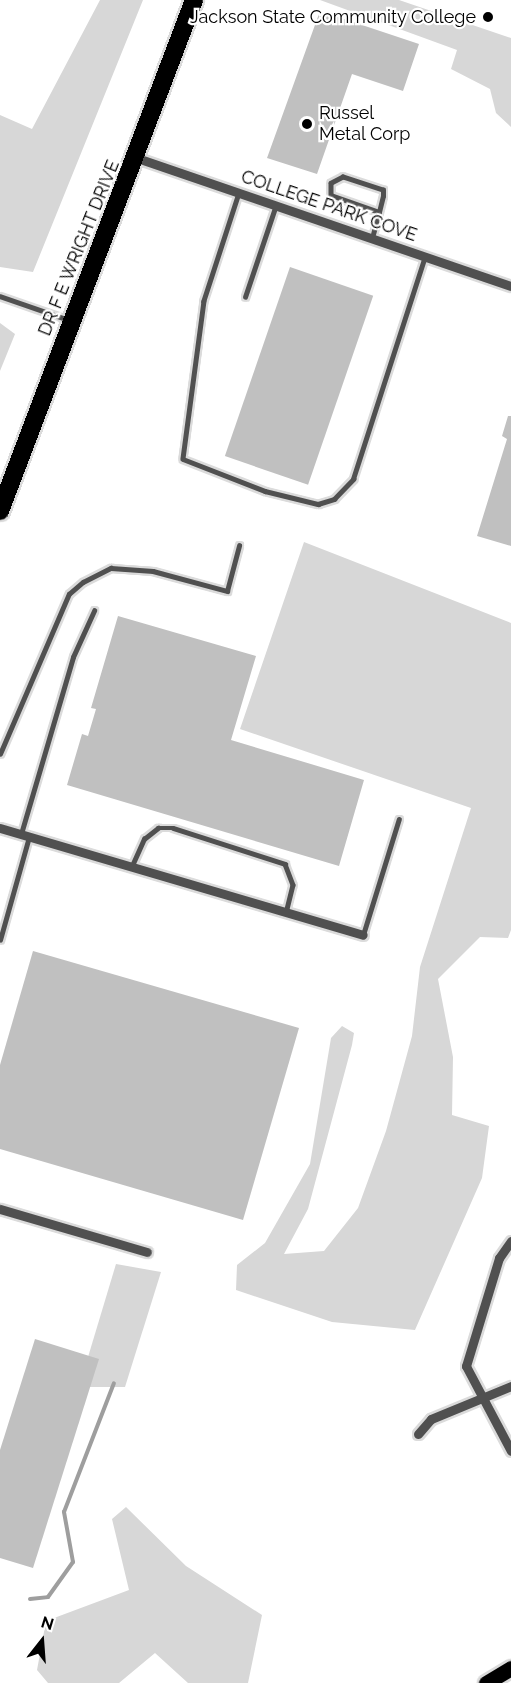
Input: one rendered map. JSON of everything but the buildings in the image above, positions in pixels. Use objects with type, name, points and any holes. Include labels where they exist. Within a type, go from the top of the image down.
[{"type":"highway","name":"DR F E WRIGHT DRIVE","points":[[0,512],[137,158],[195,0]]},
{"type":"main road","points":[[486,1683],[511,1668]]},
{"type":"street","name":"COLLEGE PARK COVE","points":[[137,158],[511,286]]},
{"type":"street","points":[[0,828],[285,914],[363,935]]},
{"type":"street","points":[[0,1209],[147,1252]]},
{"type":"street","points":[[511,1241],[499,1258],[467,1355],[468,1376],[511,1451]]},
{"type":"street","points":[[418,1434],[431,1419],[511,1386]]},
{"type":"lane","points":[[372,238],[379,212],[383,190],[343,177],[331,183],[331,195],[379,212]]},
{"type":"lane","points":[[240,193],[204,301],[183,459],[266,490],[318,504],[334,499],[353,479],[425,256]]},
{"type":"lane","points":[[245,297],[276,205]]},
{"type":"lane","points":[[0,296],[72,321]]},
{"type":"lane","points":[[0,754],[69,594],[83,582],[111,568],[153,571],[227,591],[239,546]]},
{"type":"lane","points":[[0,940],[73,657],[93,611]]},
{"type":"lane","points":[[363,935],[399,819]]},
{"type":"lane","points":[[131,868],[144,839],[158,828],[240,848],[285,864],[293,885],[285,914]]},
{"type":"shaded area","points":[[100,0],[143,0],[33,272],[0,267],[0,115],[32,129]]},
{"type":"shaded area","points":[[320,0],[399,0],[511,38],[511,127],[496,113],[490,89],[451,69],[457,50]]},
{"type":"shaded area","points":[[0,323],[15,334],[0,371]]},
{"type":"shaded area","points":[[304,542],[511,623],[511,930],[508,938],[480,937],[438,979],[453,1057],[452,1115],[489,1126],[482,1178],[415,1330],[332,1322],[236,1290],[237,1265],[265,1243],[310,1164],[331,1038],[342,1026],[354,1033],[352,1045],[308,1209],[284,1254],[324,1251],[358,1208],[386,1131],[412,1036],[420,967],[471,808],[240,729]]},
{"type":"shaded area","points":[[116,1264],[161,1272],[125,1387],[79,1387]]},
{"type":"shaded area","points":[[126,1507],[186,1566],[262,1615],[248,1683],[188,1683],[155,1653],[119,1683],[48,1683],[37,1670],[46,1621],[129,1590],[112,1519]]},
{"type":"waterway","points":[[30,1599],[48,1597],[73,1562],[64,1512],[114,1383]]},
{"type":"place","name":"Jackson State Community College","points":[[488,17]]},
{"type":"place","name":"Russel Metal Corp","points":[[307,124]]}]
